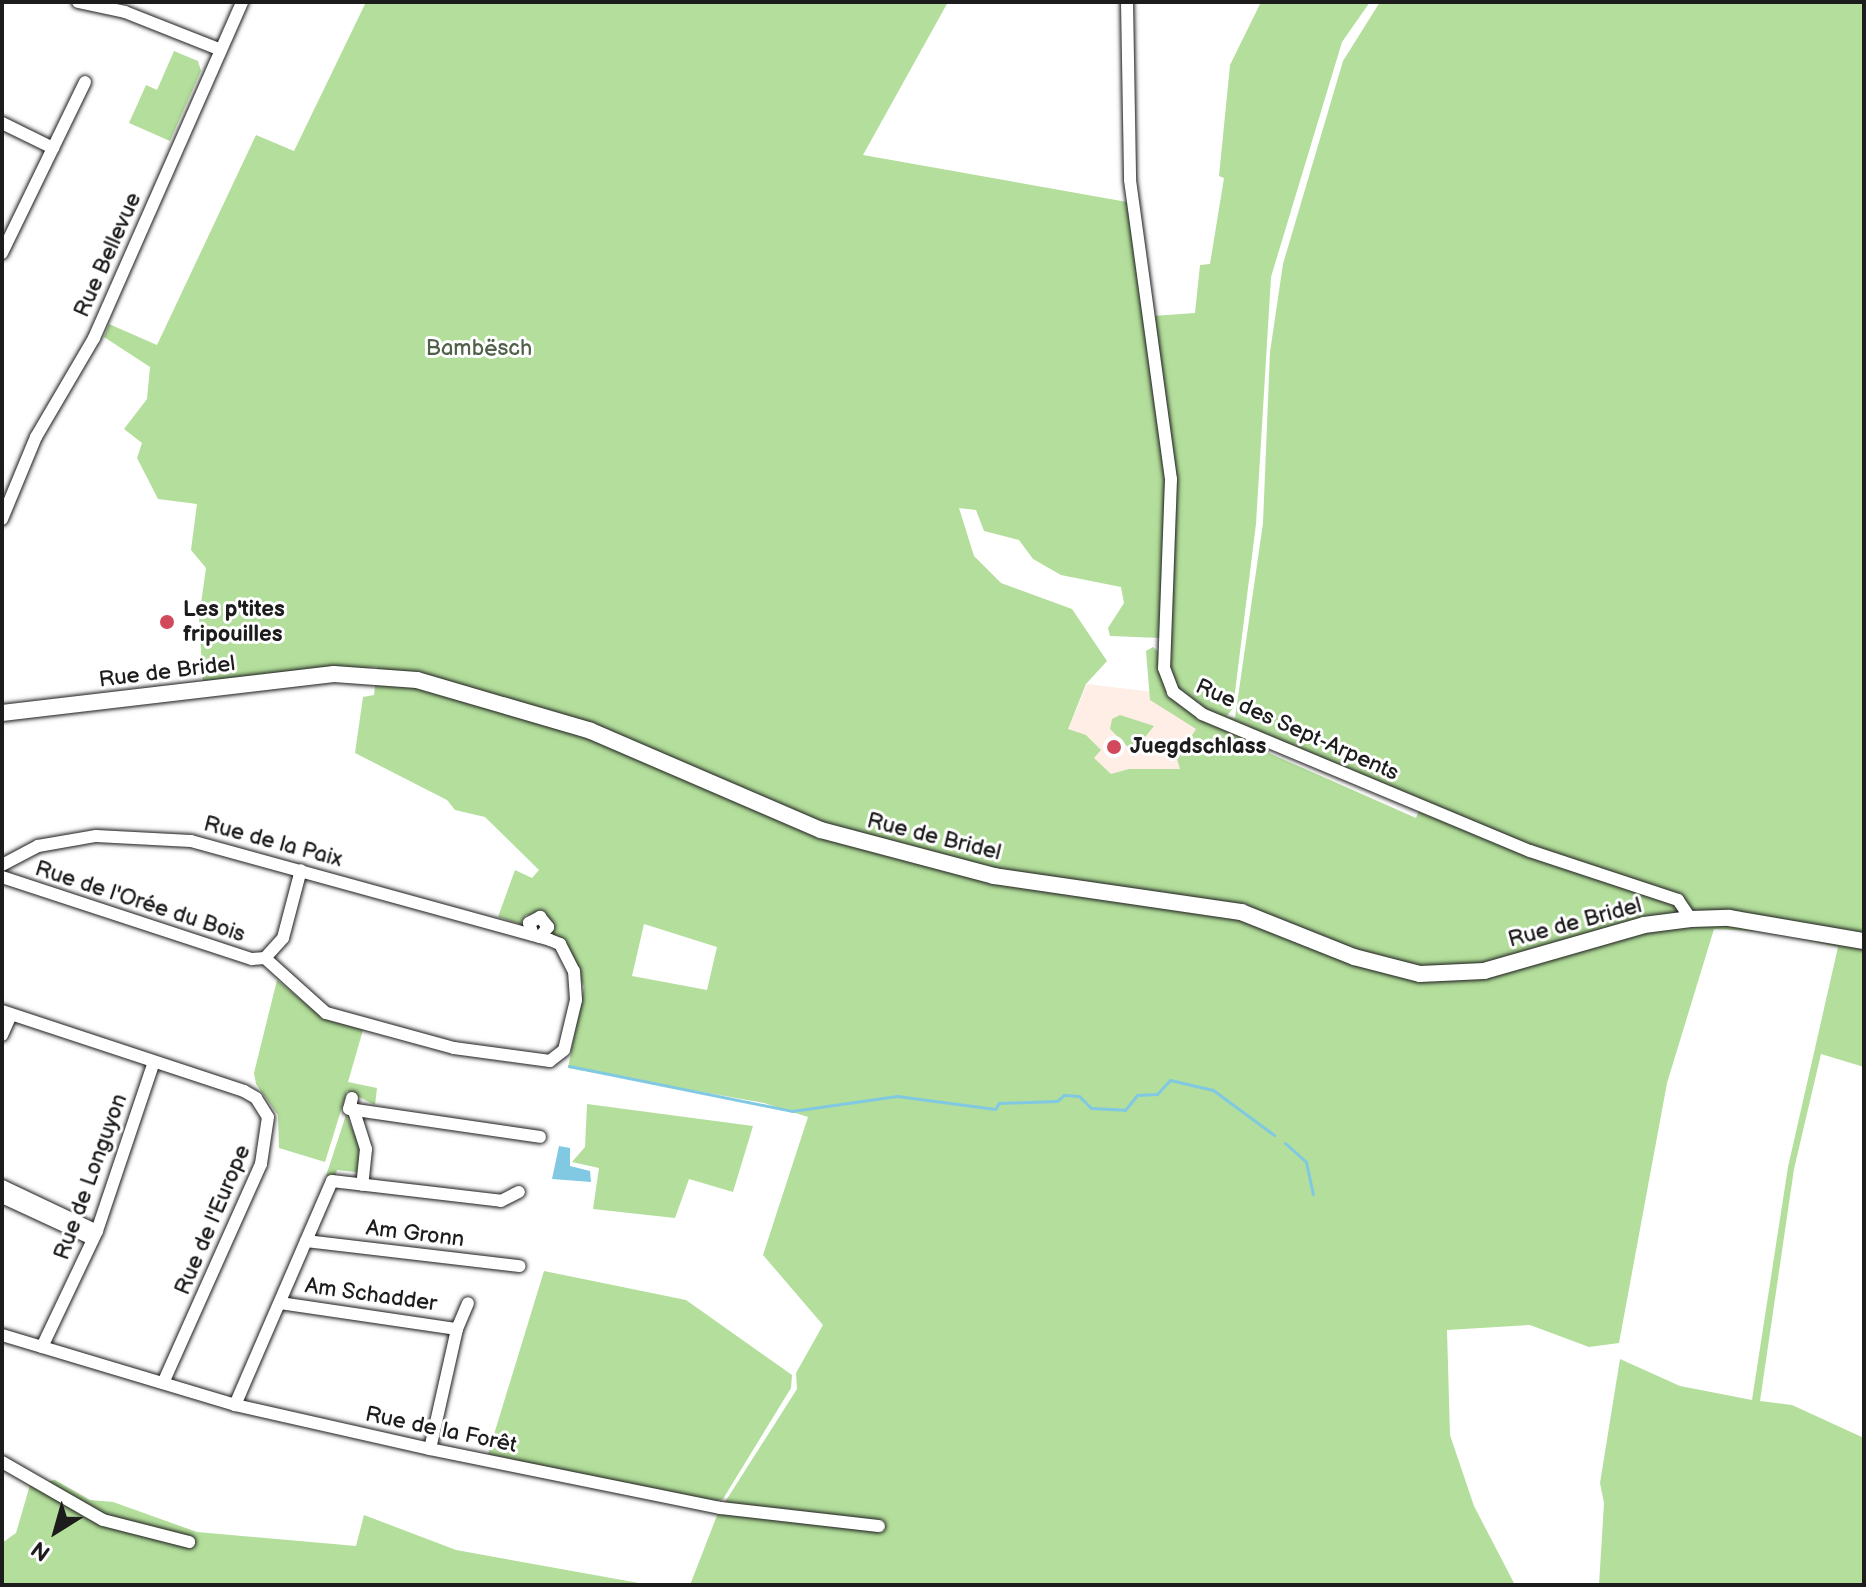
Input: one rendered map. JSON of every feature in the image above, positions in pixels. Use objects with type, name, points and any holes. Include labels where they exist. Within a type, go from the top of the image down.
[{"type":"main road","name":"Rue de Bridel","points":[[2,713],[334,674],[417,680],[591,731],[821,830],[994,876],[1241,912],[1354,957],[1420,974],[1484,971],[1644,925],[1691,919],[1772,924],[1864,941]]},
{"type":"street","points":[[78,2],[125,12],[221,50]]},
{"type":"street","name":"Rue Bellevue","points":[[2,519],[36,437],[94,338],[242,2]]},
{"type":"street","name":"Rue des Sept-Arpents","points":[[1127,2],[1130,180],[1171,479],[1164,668],[1173,692],[1202,714],[1530,851],[1678,900],[1691,919]]},
{"type":"street","points":[[2,253],[85,82]]},
{"type":"street","points":[[2,123],[53,148]]},
{"type":"street","name":"Rue de la Paix","points":[[2,865],[38,846],[120,834],[191,841],[560,944],[577,987],[564,1050],[550,1061],[416,1040],[326,1013],[265,958]]},
{"type":"street","name":"Rue de l'Orée du Bois","points":[[2,877],[241,957],[265,958],[283,938],[301,870]]},
{"type":"street","points":[[2,1035],[7,1013]]},
{"type":"street","name":"Rue de l'Europe","points":[[7,1013],[256,1098],[270,1127],[242,1211],[163,1383]]},
{"type":"street","name":"Rue de Longuyon","points":[[42,1347],[95,1235],[154,1062]]},
{"type":"street","name":"Am Gronn","points":[[362,1185],[366,1149],[352,1103],[540,1137]]},
{"type":"street","name":"Am Gronn","points":[[235,1405],[332,1181],[501,1201],[519,1192]]},
{"type":"street","points":[[2,1186],[95,1235]]},
{"type":"street","points":[[2,1197],[95,1235]]},
{"type":"street","name":"Am Gronn","points":[[306,1241],[520,1266]]},
{"type":"street","name":"Am Schadder","points":[[280,1303],[457,1329]]},
{"type":"street","name":"Am Schadder","points":[[430,1449],[457,1329],[468,1303]]},
{"type":"street","name":"Rue de la Forêt","points":[[2,1335],[235,1405],[430,1449],[720,1508],[879,1526]]},
{"type":"street","points":[[2,1462],[103,1520],[189,1542]]},
{"type":"shaded area","name":"Juegdschlass","points":[[1087,684],[1161,693],[1161,704],[1169,712],[1211,736],[1188,794],[1121,807],[1068,729]]},
{"type":"green space","name":"Bambësch","points":[[366,2],[948,2],[863,155],[1127,202],[1121,2],[1132,2],[1136,183],[1153,316],[1195,313],[1200,265],[1210,264],[1224,178],[1219,176],[1230,65],[1261,2],[1370,2],[1342,42],[1271,277],[1256,524],[1233,708],[1227,716],[1235,718],[1263,523],[1270,352],[1283,264],[1343,61],[1380,2],[1864,2],[1864,1067],[1821,1054],[1794,1169],[1760,1401],[1792,1405],[1864,1438],[1864,1585],[1599,1585],[1604,1503],[1600,1483],[1620,1359],[1680,1386],[1752,1400],[1788,1167],[1838,947],[1771,932],[1714,929],[1667,1083],[1619,1343],[1589,1347],[1530,1325],[1447,1330],[1450,1435],[1474,1506],[1515,1585],[690,1585],[718,1513],[797,1389],[796,1373],[823,1325],[763,1255],[808,1117],[764,1103],[568,1068],[584,987],[565,939],[553,935],[552,921],[542,912],[526,915],[520,924],[498,917],[515,870],[532,878],[539,870],[485,817],[455,810],[447,800],[355,753],[363,697],[374,695],[377,667],[203,684],[199,618],[206,568],[191,550],[197,504],[158,499],[137,458],[142,443],[124,429],[147,399],[150,367],[104,337],[109,324],[157,345],[256,135],[294,151]],"holes":[[[959,508],[976,510],[984,531],[1019,540],[1033,559],[1061,575],[1121,587],[1124,603],[1108,628],[1110,636],[1162,638],[1160,653],[1153,647],[1146,651],[1150,700],[1196,729],[1177,759],[1180,769],[1129,769],[1111,774],[1094,758],[1101,750],[1086,735],[1068,729],[1086,684],[1107,661],[1072,609],[1001,583],[974,556]],[[1271,741],[1421,806],[1416,818],[1269,753]],[[644,924],[717,947],[707,990],[632,976]]]},
{"type":"green space","points":[[174,51],[198,61],[201,71],[170,141],[129,123],[146,85],[157,90]]},
{"type":"green space","points":[[1120,715],[1154,726],[1133,752],[1110,729],[1112,719]]},
{"type":"green space","points":[[277,980],[323,1018],[363,1030],[348,1082],[377,1088],[375,1105],[347,1091],[325,1162],[279,1148],[278,1115],[256,1084],[254,1073]]},
{"type":"green space","points":[[587,1104],[753,1126],[733,1192],[689,1179],[675,1218],[593,1209],[599,1168],[572,1162],[585,1147]]},
{"type":"green space","points":[[346,1115],[362,1150],[359,1179],[356,1172],[337,1170],[335,1178],[326,1176]]},
{"type":"green space","points":[[544,1271],[686,1300],[792,1375],[791,1388],[723,1499],[711,1503],[488,1454]]},
{"type":"green space","points":[[55,1480],[90,1500],[113,1502],[197,1532],[356,1546],[364,1515],[456,1550],[650,1585],[2,1585],[2,1543],[16,1533],[30,1485]]},
{"type":"water","points":[[559,1146],[570,1148],[570,1166],[590,1171],[591,1182],[552,1179]]},
{"type":"waterway","points":[[569,1066],[792,1111],[897,1096],[995,1109],[999,1103],[1057,1101],[1064,1095],[1079,1096],[1091,1108],[1125,1110],[1137,1095],[1157,1094],[1170,1080],[1213,1090],[1274,1135]]},
{"type":"waterway","points":[[1285,1143],[1306,1162],[1313,1194]]},
{"type":"place","name":"Les p'tites fripouilles","points":[[167,622]]},
{"type":"place","name":"Juegdschlass","points":[[1114,747]]}]
